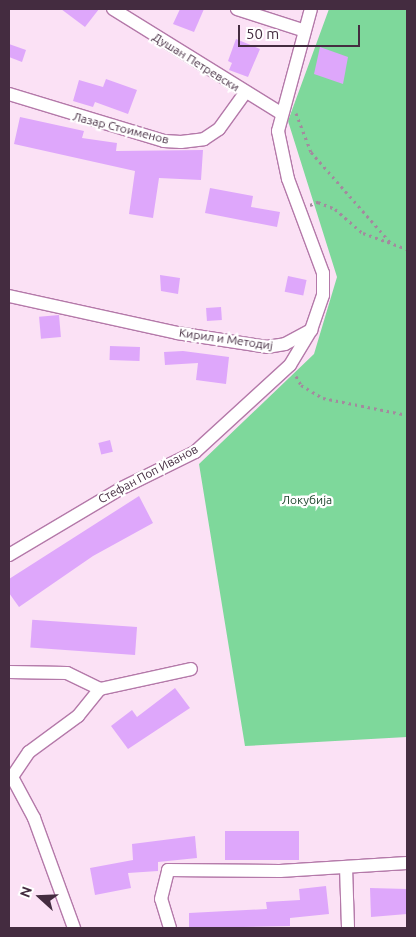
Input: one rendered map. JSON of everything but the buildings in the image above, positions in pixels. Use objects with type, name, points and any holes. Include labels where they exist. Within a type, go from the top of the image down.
[{"type":"street","name":"Душан Петревски","points":[[113,9],[245,93],[282,110]]},
{"type":"street","points":[[237,9],[305,31]]},
{"type":"street","points":[[311,330],[323,295],[323,273],[279,144],[282,110],[312,9]]},
{"type":"street","name":"Лазар Стоименов","points":[[9,94],[164,141],[182,142],[204,139],[219,129],[245,93]]},
{"type":"street","name":"Кирил и Методиј","points":[[9,296],[177,333],[267,347],[285,344],[311,330]]},
{"type":"street","name":"Стефан Поп Иванов","points":[[9,555],[104,498],[195,452],[290,365],[311,330]]},
{"type":"street","points":[[9,672],[67,673],[100,689],[191,669]]},
{"type":"street","points":[[74,928],[34,818],[11,777],[29,752],[78,716],[100,689]]},
{"type":"street","points":[[170,928],[161,899],[168,870],[346,867],[407,863]]},
{"type":"street","points":[[346,867],[348,928]]},
{"type":"path","points":[[282,110],[296,112],[311,152],[390,242]]},
{"type":"path","points":[[300,208],[318,202],[335,209],[363,233],[407,249]]},
{"type":"path","points":[[290,365],[301,385],[323,398],[407,415]]},
{"type":"green space","name":"Локубија","points":[[329,9],[407,9],[407,737],[245,746],[199,464],[314,354],[337,277],[288,121]]}]
